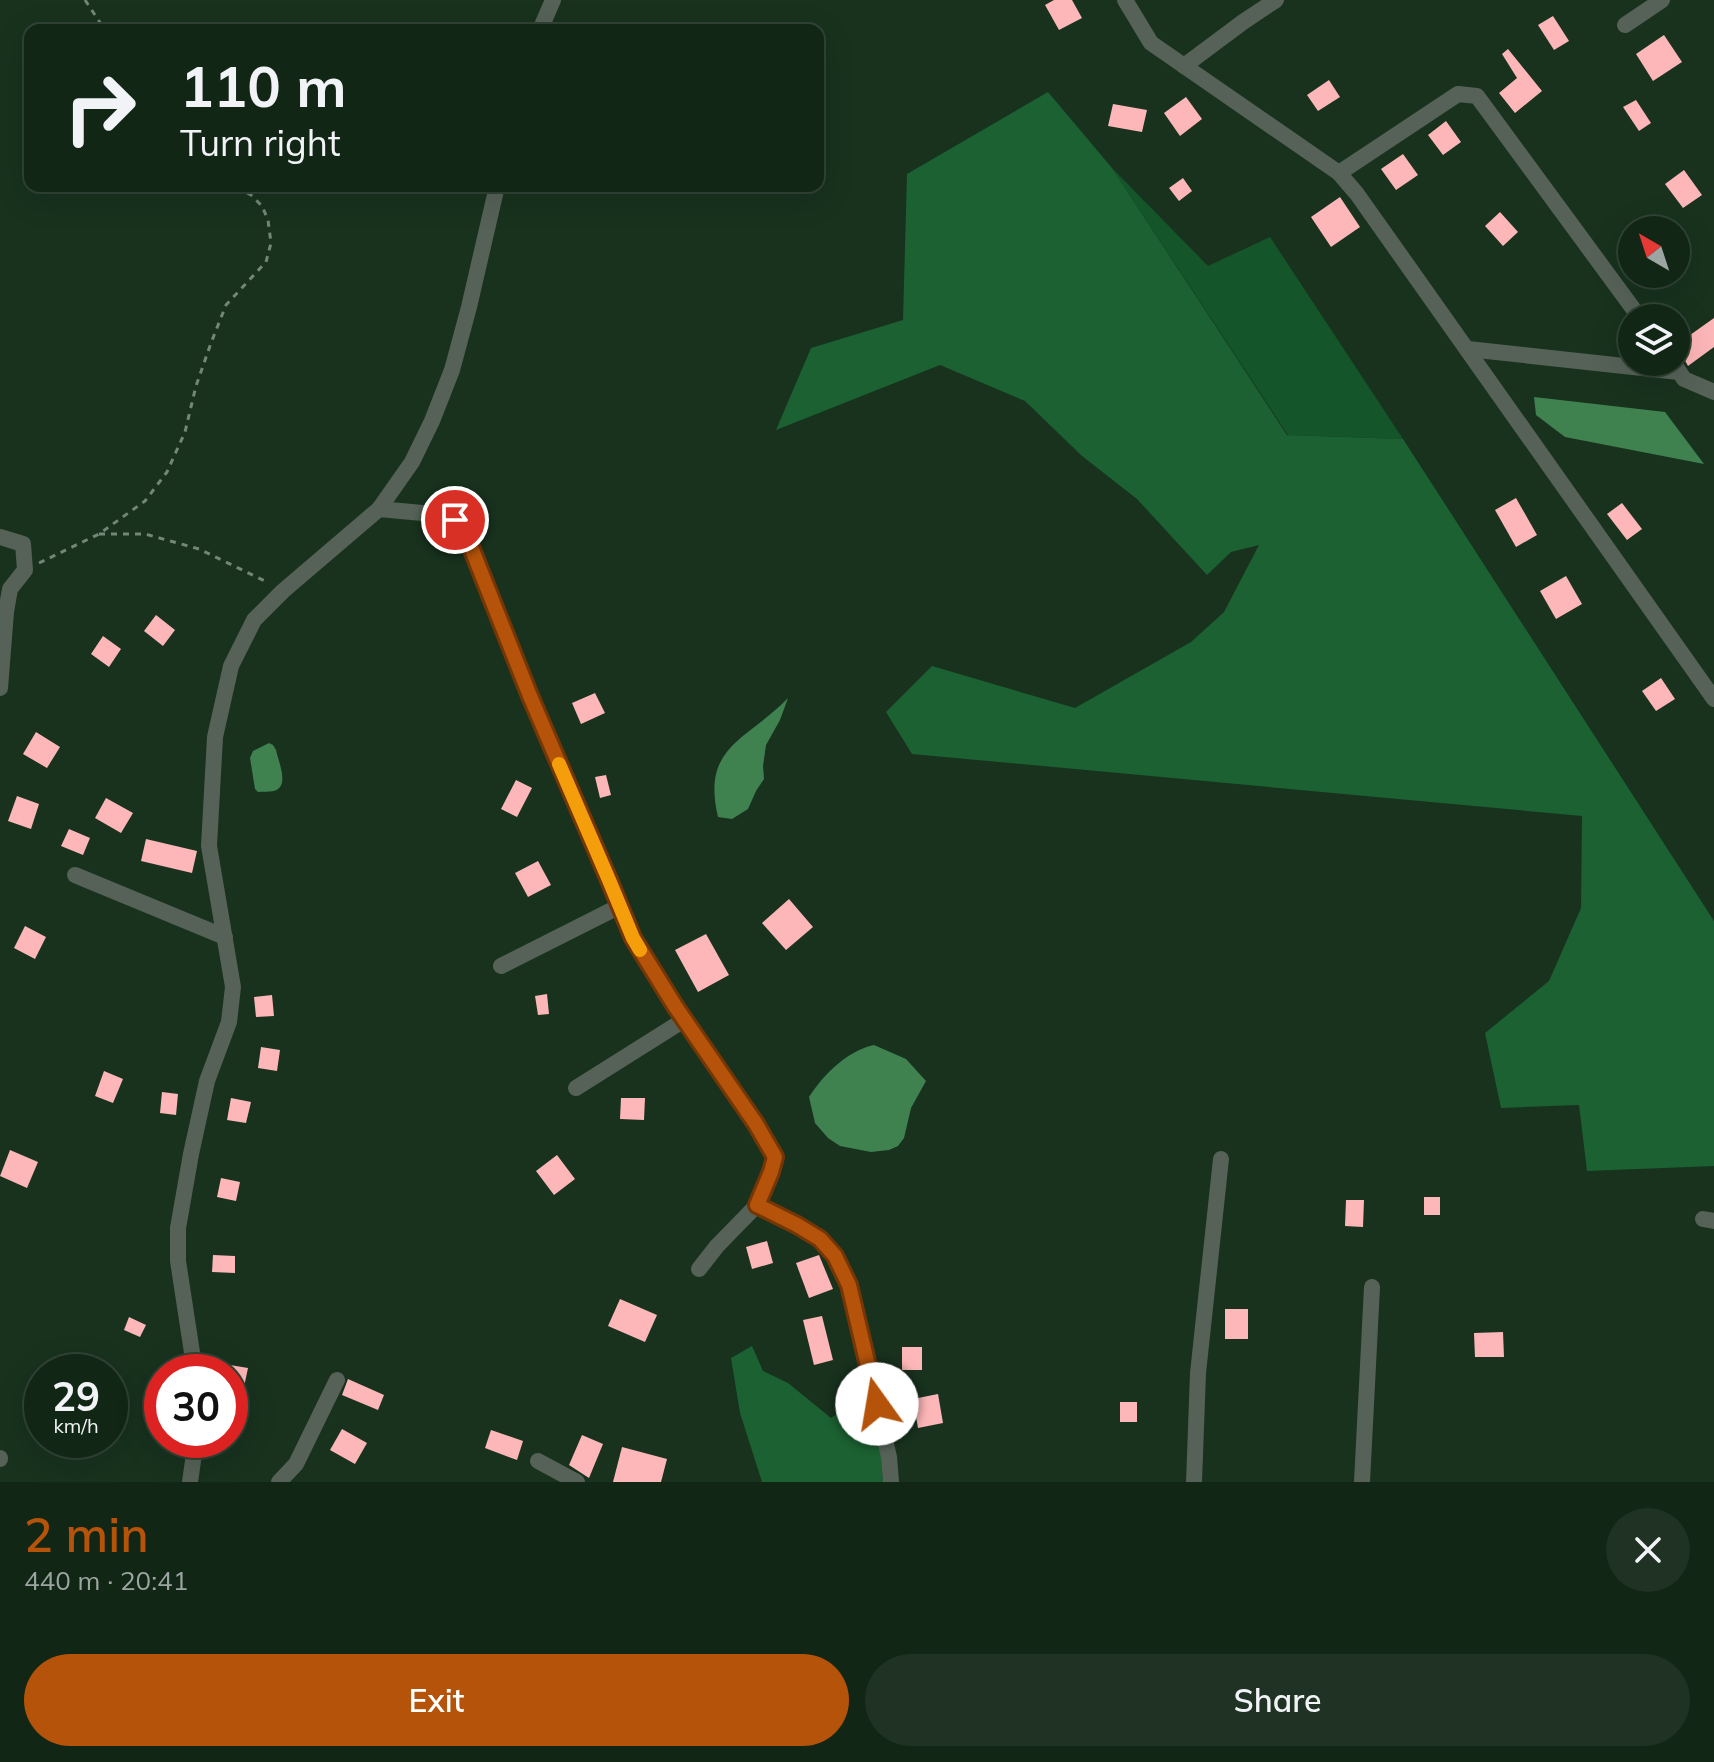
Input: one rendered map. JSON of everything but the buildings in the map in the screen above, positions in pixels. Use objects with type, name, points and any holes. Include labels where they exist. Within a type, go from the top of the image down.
[{"type":"street","points":[[543,24],[553,0]]},
{"type":"street","points":[[1125,0],[1151,43],[1339,173],[1357,194],[1714,699]]},
{"type":"street","points":[[1184,66],[1276,0]]},
{"type":"street","points":[[1625,25],[1662,0]]},
{"type":"street","points":[[1339,173],[1458,94],[1477,96],[1630,304]]},
{"type":"street","points":[[192,1354],[178,1261],[178,1228],[207,1081],[229,1022],[233,987],[209,846],[215,737],[231,666],[254,620],[283,591],[379,509],[412,462],[452,370],[496,192]]},
{"type":"street","points":[[1468,349],[1618,362]]},
{"type":"street","points":[[1682,376],[1714,392]]},
{"type":"street","points":[[379,509],[444,515],[455,520],[465,532],[530,696],[633,938],[775,1157],[757,1205],[699,1269]]},
{"type":"street","points":[[0,537],[23,544],[25,570],[10,589],[0,688]]},
{"type":"street","points":[[75,875],[225,937]]},
{"type":"street","points":[[501,966],[620,906]]},
{"type":"street","points":[[576,1088],[684,1020]]},
{"type":"street","points":[[1194,1482],[1198,1373],[1221,1159]]},
{"type":"street","points":[[757,1205],[820,1239],[835,1256],[849,1285],[889,1457],[891,1482]]},
{"type":"street","points":[[1362,1482],[1372,1287]]},
{"type":"street","points":[[279,1482],[296,1464],[337,1380]]},
{"type":"street","points":[[190,1482],[193,1458]]},
{"type":"street","points":[[538,1461],[577,1482]]},
{"type":"path","points":[[85,0],[101,24]]},
{"type":"path","points":[[25,570],[99,534],[145,501],[167,472],[185,432],[196,386],[226,305],[266,262],[271,243],[268,220],[262,206],[246,192]]},
{"type":"path","points":[[99,534],[145,534],[199,549],[283,591]]},
{"type":"shaded area","points":[[1048,92],[1112,168],[1287,435],[1403,439],[1714,921],[1714,1166],[1587,1171],[1579,1105],[1501,1108],[1485,1033],[1549,981],[1581,908],[1582,816],[912,754],[886,712],[932,666],[1075,708],[1191,642],[1224,612],[1259,545],[1231,552],[1207,575],[1137,499],[1082,456],[1025,401],[940,365],[776,430],[811,348],[903,320],[907,174]]},
{"type":"shaded area","points":[[1112,168],[1208,266],[1270,237],[1403,439],[1288,435]]},
{"type":"shaded area","points":[[1534,397],[1665,412],[1704,464],[1565,437],[1536,415]]},
{"type":"shaded area","points":[[788,698],[766,745],[764,779],[748,809],[732,819],[718,817],[714,793],[716,774],[722,759],[732,746]]},
{"type":"shaded area","points":[[269,743],[276,750],[282,771],[281,786],[276,790],[258,792],[250,758],[253,751]]},
{"type":"shaded area","points":[[874,1045],[906,1059],[926,1081],[911,1108],[904,1138],[898,1146],[871,1152],[840,1146],[828,1138],[815,1123],[809,1097],[837,1065],[855,1052]]},
{"type":"shaded area","points":[[752,1346],[763,1371],[788,1383],[831,1418],[851,1404],[880,1440],[883,1482],[762,1482],[740,1413],[731,1358]]},
{"type":"slow traffic","points":[[559,764],[640,950]]},
{"type":"route","points":[[455,520],[465,532],[530,696],[633,938],[775,1157],[757,1205],[820,1239],[835,1256],[849,1285],[877,1404]]}]
